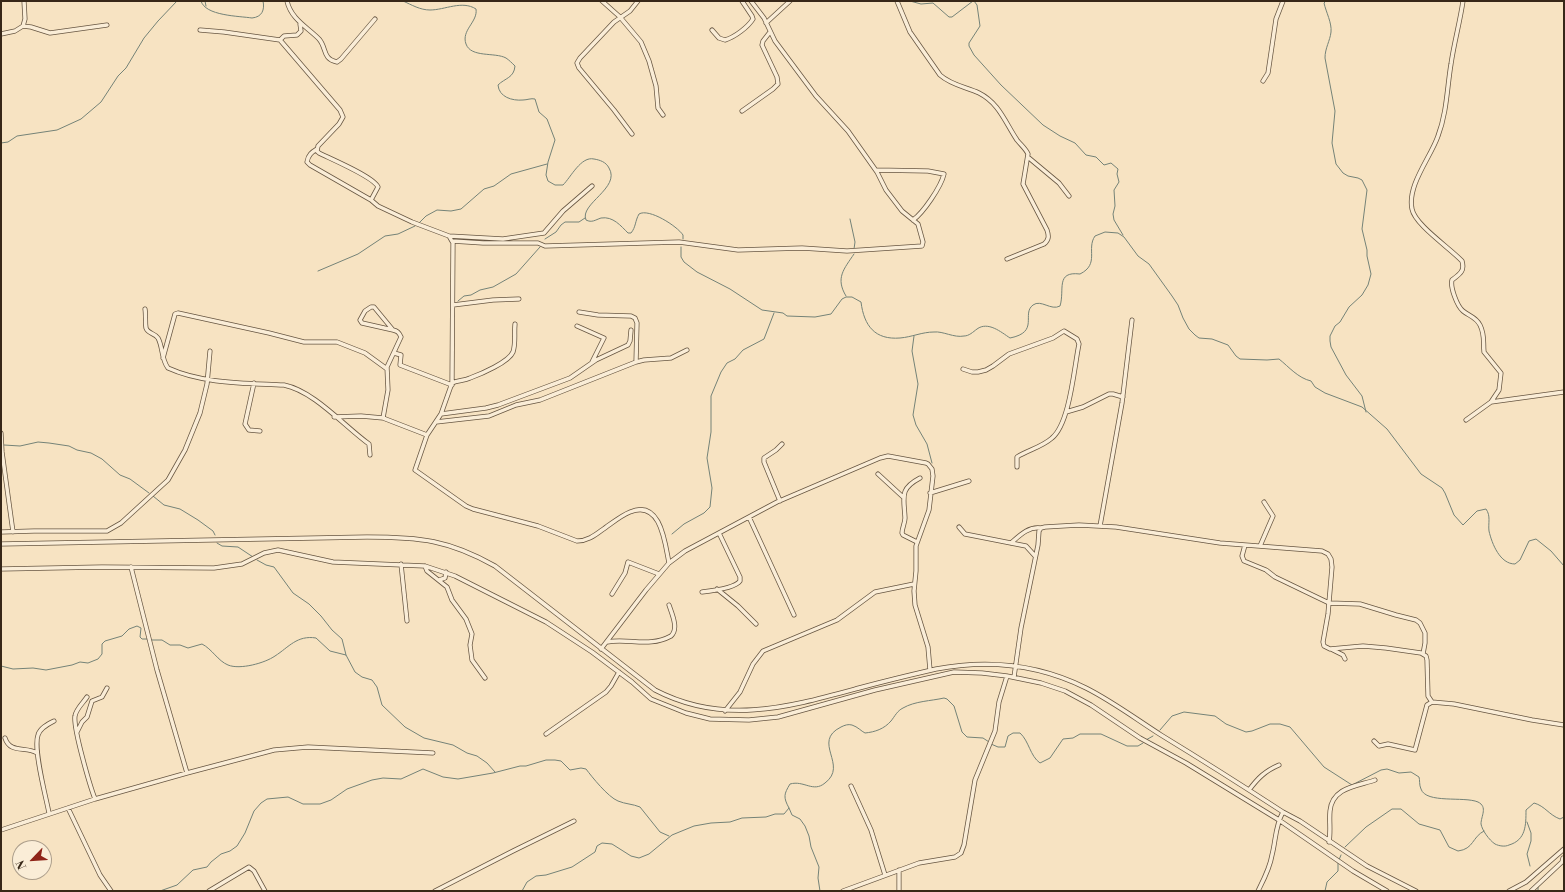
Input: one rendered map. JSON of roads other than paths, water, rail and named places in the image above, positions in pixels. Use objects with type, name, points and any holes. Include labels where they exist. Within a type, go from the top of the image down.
[{"type":"street","points":[[23,26],[25,19],[24,1]]},
{"type":"street","points":[[287,1],[289,8],[300,24],[320,40],[325,54],[332,61],[337,62],[342,59],[375,19]]},
{"type":"street","points":[[602,1],[620,17],[643,46],[656,86],[658,108],[663,115]]},
{"type":"street","points":[[632,134],[579,68],[577,63],[583,54],[620,17],[630,11],[638,1]]},
{"type":"street","points":[[712,30],[718,38],[725,40],[748,25],[753,19],[742,1]]},
{"type":"street","points":[[452,241],[538,244],[545,246],[679,242],[738,250],[802,248],[859,251],[922,246],[923,242],[919,227],[902,211],[886,190],[876,170],[846,128],[816,96],[770,32],[766,23],[751,1]]},
{"type":"street","points":[[766,23],[790,1]]},
{"type":"street","points":[[897,1],[910,32],[940,75],[946,81],[966,87],[988,98],[1005,118],[1018,141],[1027,151],[1029,158],[1023,184],[1049,235],[1048,240],[1044,244],[1007,259]]},
{"type":"street","points":[[1263,81],[1268,73],[1276,18],[1284,1]]},
{"type":"street","points":[[1463,1],[1452,59],[1444,117],[1438,137],[1425,161],[1414,188],[1411,203],[1412,210],[1420,223],[1462,261],[1464,267],[1462,272],[1452,280],[1452,288],[1462,309],[1474,316],[1480,325],[1485,341],[1484,352],[1501,373],[1499,390],[1491,402],[1466,420]]},
{"type":"street","points":[[1,34],[15,31],[23,26],[50,33],[107,24]]},
{"type":"street","points":[[280,40],[284,36],[297,35],[301,31],[300,24]]},
{"type":"street","points":[[200,30],[280,40],[342,113],[339,124],[322,140],[317,149],[310,154],[308,158],[310,165],[371,200],[378,206],[416,224],[449,236],[503,239],[544,233],[563,211],[592,186]]},
{"type":"street","points":[[742,111],[778,84],[777,77],[762,45],[763,41],[770,32]]},
{"type":"street","points":[[317,149],[319,153],[356,171],[376,183],[378,187],[371,200]]},
{"type":"street","points":[[1029,158],[1059,183],[1069,196]]},
{"type":"street","points":[[876,170],[928,171],[944,174],[941,183],[919,216],[913,220]]},
{"type":"street","points":[[449,236],[452,241],[452,384],[441,414],[427,435],[415,470],[466,506],[480,512],[538,526],[571,539],[582,541],[590,538],[629,512],[644,509],[649,511],[658,521],[669,563]]},
{"type":"street","points":[[452,305],[493,300],[519,299]]},
{"type":"street","points":[[383,418],[388,390],[387,369],[401,337],[398,332],[362,323],[360,320],[363,314],[371,307],[374,307],[393,330]]},
{"type":"street","points":[[145,309],[146,328],[150,333],[158,338],[163,359],[167,367],[207,379],[284,385],[295,388],[315,400],[369,444],[370,455]]},
{"type":"street","points":[[163,359],[175,314],[178,312],[304,342],[337,342],[365,353],[387,369]]},
{"type":"street","points":[[579,312],[598,315],[631,316],[635,318],[637,323],[636,362]]},
{"type":"street","points":[[1100,526],[1123,397],[1132,320]]},
{"type":"street","points":[[394,353],[401,355],[400,365],[452,384],[471,378],[507,360],[514,348],[515,324]]},
{"type":"street","points":[[577,326],[604,338],[592,362]]},
{"type":"street","points":[[441,414],[498,405],[570,378],[592,362],[628,345],[631,330]]},
{"type":"street","points":[[962,369],[972,372],[986,370],[997,363],[1004,356],[1053,338],[1061,332],[1067,332],[1078,339],[1079,344],[1066,412],[1058,433],[1046,443],[1017,456],[1017,467]]},
{"type":"street","points":[[436,422],[488,416],[516,405],[540,400],[636,362],[671,358],[687,350]]},
{"type":"street","points":[[1,532],[108,531],[121,523],[168,480],[185,450],[200,413],[207,379],[210,351]]},
{"type":"street","points":[[254,383],[245,424],[249,430],[260,431]]},
{"type":"street","points":[[1491,402],[1564,392]]},
{"type":"street","points":[[1066,412],[1083,407],[1109,394],[1123,397]]},
{"type":"street","points":[[334,417],[361,416],[383,418],[427,435]]},
{"type":"street","points":[[1,433],[2,452],[13,532]]},
{"type":"street","points":[[780,501],[764,462],[764,458],[782,444]]},
{"type":"street","points":[[601,649],[669,563],[685,551],[780,501],[880,458],[888,456],[928,464],[933,472],[929,510],[917,542],[914,584],[915,605],[926,641],[930,670]]},
{"type":"street","points":[[878,474],[903,498]]},
{"type":"street","points":[[917,542],[903,535],[902,533],[905,522],[903,498],[909,485],[920,478]]},
{"type":"street","points":[[930,493],[969,481]]},
{"type":"street","points":[[1260,546],[1273,516],[1264,502]]},
{"type":"street","points":[[749,517],[794,615]]},
{"type":"street","points":[[1011,543],[1023,532],[1036,527],[1041,528],[1079,525],[1140,530],[1220,543],[1314,549],[1322,551],[1328,554],[1331,559],[1332,567],[1329,603],[1323,642],[1324,646],[1343,655],[1345,659]]},
{"type":"street","points":[[959,528],[965,534],[1026,546],[1035,556]]},
{"type":"street","points":[[1014,677],[1021,628],[1039,531],[1041,528]]},
{"type":"street","points":[[702,592],[738,583],[740,579],[719,533]]},
{"type":"street","points":[[1,544],[334,537],[389,537],[426,540],[452,546],[495,566],[643,682],[662,693],[686,703],[725,711],[756,711],[796,705],[930,670],[967,664],[1016,666],[1054,674],[1086,688],[1283,812],[1300,821],[1329,842],[1367,866],[1416,891]]},
{"type":"street","points":[[1245,545],[1242,556],[1244,561],[1266,570],[1275,577],[1329,603],[1360,604],[1416,620],[1420,623],[1425,633],[1423,654],[1427,660],[1428,696],[1432,702]]},
{"type":"street","points":[[1,569],[131,567],[201,568],[242,564],[268,551],[278,550],[333,562],[425,566],[446,572],[546,622],[592,652],[620,672],[645,694],[658,702],[686,713],[710,719],[749,720],[786,716],[875,690],[954,672],[982,673],[1014,677],[1058,689],[1078,698],[1113,719],[1140,738],[1279,820],[1340,862],[1386,891]]},
{"type":"street","points":[[612,594],[625,573],[628,562],[660,574]]},
{"type":"street","points":[[402,564],[407,621]]},
{"type":"street","points":[[425,566],[427,571],[447,587],[452,600],[468,625],[472,634],[470,645],[472,660],[485,678]]},
{"type":"street","points":[[131,567],[157,670],[187,772]]},
{"type":"street","points":[[439,580],[445,578],[446,572]]},
{"type":"street","points":[[725,711],[740,692],[753,664],[763,651],[837,620],[875,592],[914,584]]},
{"type":"street","points":[[717,589],[738,606],[756,624]]},
{"type":"street","points":[[607,642],[645,643],[671,636],[675,631],[675,628],[669,605]]},
{"type":"street","points":[[1330,648],[1371,647],[1423,654]]},
{"type":"street","points":[[546,734],[606,692],[620,672]]},
{"type":"street","points":[[843,891],[924,862],[952,859],[958,856],[963,850],[976,780],[995,731],[999,702],[1008,676]]},
{"type":"street","points":[[77,732],[82,722],[87,717],[92,701],[102,697],[107,688]]},
{"type":"street","points":[[87,697],[76,714],[75,720],[91,789],[95,799]]},
{"type":"street","points":[[1374,741],[1379,746],[1388,744],[1415,750],[1427,705],[1432,702],[1473,707],[1532,720],[1564,725]]},
{"type":"street","points":[[49,813],[37,753],[37,738],[40,730],[54,721]]},
{"type":"street","points":[[5,738],[11,747],[32,750],[37,753]]},
{"type":"street","points":[[1,830],[49,813],[187,772],[287,748],[308,747],[433,753]]},
{"type":"street","points":[[1249,790],[1265,771],[1279,765]]},
{"type":"street","points":[[1329,842],[1331,830],[1330,809],[1336,795],[1344,790],[1375,780]]},
{"type":"street","points":[[851,786],[871,830],[885,875]]},
{"type":"street","points":[[68,808],[100,875],[111,891]]},
{"type":"street","points":[[1258,891],[1268,871],[1279,820],[1283,812]]},
{"type":"street","points":[[435,891],[519,847],[574,821]]},
{"type":"street","points":[[1509,891],[1526,882],[1564,849]]},
{"type":"street","points":[[1531,891],[1562,862],[1563,858],[1559,854]]},
{"type":"street","points":[[209,891],[249,867],[254,871],[265,891]]},
{"type":"street","points":[[899,870],[899,891]]},
{"type":"waterway","points":[[1,143],[8,142],[17,136],[57,130],[81,119],[101,102],[118,76],[126,68],[144,38],[177,1]]},
{"type":"waterway","points":[[201,1],[209,10],[231,16],[252,18],[260,15],[262,12],[264,7],[263,1]]},
{"type":"waterway","points":[[205,1],[206,6]]},
{"type":"waterway","points":[[403,1],[426,10],[436,10],[459,5],[471,6],[476,9],[475,18],[467,30],[465,39],[466,44],[469,48],[478,53],[506,58],[515,66],[513,73],[498,85],[501,93],[515,100],[535,99],[539,112],[547,119],[555,140],[548,162],[546,175],[548,181],[555,185],[563,185],[577,168],[589,159],[601,161],[608,166],[611,175],[609,182],[605,189],[588,208],[585,214],[586,220],[592,221],[601,218],[613,220],[623,227],[628,233],[631,233],[639,214],[649,213],[675,227],[683,235],[683,239]]},
{"type":"waterway","points":[[910,1],[921,4],[933,3],[949,17],[952,17],[973,1]]},
{"type":"waterway","points":[[974,1],[977,5],[980,26],[969,43],[974,55],[1001,85],[1043,125],[1060,136],[1075,143],[1086,155],[1096,157],[1104,165],[1111,163],[1118,169],[1117,174],[1119,182],[1114,190],[1115,206],[1113,214],[1114,220],[1123,235]]},
{"type":"waterway","points":[[1326,1],[1324,3],[1331,29],[1325,58],[1335,111],[1332,143],[1336,164],[1343,173],[1362,180],[1367,190],[1362,229],[1371,274],[1368,285],[1362,295],[1349,307],[1340,322],[1335,326],[1330,336],[1330,341],[1331,347],[1346,375],[1362,396],[1366,412]]},
{"type":"waterway","points":[[419,223],[426,216],[437,210],[451,211],[461,209],[484,189],[494,186],[511,174],[547,164]]},
{"type":"waterway","points":[[545,239],[556,232],[565,222],[579,222],[585,218]]},
{"type":"waterway","points":[[850,219],[855,242],[854,249]]},
{"type":"waterway","points":[[318,271],[358,254],[385,236],[398,234],[415,226]]},
{"type":"waterway","points":[[681,247],[681,257],[684,262],[697,272],[730,289],[762,310],[783,313],[787,316],[815,317],[831,314],[842,299],[852,297],[861,302],[865,318],[872,330],[884,337],[900,338],[937,332],[956,336],[966,336],[977,329],[986,326],[994,328],[1010,338],[1025,332],[1030,309],[1033,305],[1039,303],[1053,307],[1060,306],[1062,283],[1064,279],[1067,275],[1080,274],[1090,266],[1092,246],[1095,236],[1105,232],[1118,233],[1124,237],[1138,256],[1149,264],[1178,305],[1189,329],[1199,338],[1212,339],[1228,345],[1240,359],[1279,359],[1298,375],[1311,381],[1315,387],[1325,393],[1362,407],[1387,429],[1421,474],[1442,488],[1454,515],[1463,525],[1477,511],[1486,509],[1492,542],[1505,561],[1515,564],[1520,560],[1529,541],[1536,539],[1551,551],[1564,566]]},
{"type":"waterway","points":[[458,301],[464,296],[493,287],[516,274],[540,247]]},
{"type":"waterway","points":[[846,296],[841,284],[841,279],[844,269],[854,254]]},
{"type":"waterway","points":[[672,534],[684,524],[704,513],[710,507],[712,488],[707,458],[711,432],[711,396],[721,372],[727,363],[735,359],[743,350],[764,339],[774,313]]},
{"type":"waterway","points":[[914,336],[912,351],[918,384],[913,415],[916,425],[927,444],[932,463]]},
{"type":"waterway","points":[[4,445],[20,446],[38,442],[49,443],[69,446],[77,450],[91,453],[102,459],[120,475],[130,479],[149,493]]},
{"type":"waterway","points":[[153,496],[164,505],[180,509],[198,520],[213,531],[215,535]]},
{"type":"waterway","points":[[217,543],[222,546],[238,547],[253,557]]},
{"type":"waterway","points":[[257,560],[274,567],[293,593],[309,604],[321,616],[332,630],[342,639],[346,655]]},
{"type":"waterway","points":[[1,666],[13,669],[33,668],[46,670],[80,662],[88,663],[98,659],[102,654],[102,644],[105,641],[122,636],[129,629],[137,626],[141,628],[140,637],[142,639],[147,639]]},
{"type":"waterway","points":[[150,640],[162,640],[170,645],[180,645],[188,648],[202,644],[224,663],[239,667],[252,665],[271,659],[298,640],[304,638],[316,638],[330,651],[346,655],[355,672],[362,677],[372,680],[377,687],[382,705],[405,727],[424,738],[453,745],[467,753],[477,756],[487,763],[495,772]]},
{"type":"waterway","points":[[522,891],[527,882],[536,876],[546,875],[572,867],[595,852],[597,846],[602,843],[612,844],[631,856],[639,858],[649,854],[672,835],[694,826],[730,822],[742,818],[766,817],[775,814],[784,814],[789,808],[785,796],[786,790],[790,784],[795,783],[816,787],[821,786],[831,776],[833,761],[829,747],[829,740],[833,733],[845,725],[852,725],[865,733],[876,731],[891,721],[903,708],[918,703],[944,698],[954,706],[962,732],[967,737],[983,738],[989,742]]},
{"type":"waterway","points":[[1160,730],[1172,716],[1184,712],[1215,716],[1226,724],[1246,732],[1270,724],[1280,724],[1290,727],[1324,767],[1352,785],[1381,770],[1387,769],[1399,773],[1411,772],[1419,777],[1421,789],[1424,794],[1430,797],[1472,800],[1478,802],[1483,806],[1481,824],[1483,829],[1488,837],[1495,844],[1500,846],[1507,846],[1519,840],[1524,831],[1526,810],[1534,803],[1560,819],[1564,817]]},
{"type":"waterway","points":[[991,744],[998,747],[1005,747],[1008,736],[1013,733],[1020,733],[1040,763],[1050,758],[1063,739],[1073,738],[1080,734],[1101,734],[1127,746],[1138,746],[1143,743]]},
{"type":"waterway","points":[[1146,740],[1153,736]]},
{"type":"waterway","points":[[160,891],[177,885],[193,870],[207,867],[221,854],[230,851],[237,846],[245,833],[254,811],[267,799],[288,797],[303,804],[320,804],[331,800],[347,789],[372,780],[383,778],[401,779],[423,769],[443,777],[458,779],[526,766],[546,760],[561,761],[570,770],[581,768],[586,769],[600,786],[614,799],[640,807],[660,832],[669,836]]},
{"type":"waterway","points":[[789,808],[792,815],[800,819],[809,836],[811,847],[819,867],[818,878],[820,891]]},
{"type":"waterway","points":[[1345,847],[1366,827],[1392,809],[1401,809],[1419,824],[1440,830],[1449,847],[1458,851],[1467,848],[1477,836],[1484,831]]},
{"type":"waterway","points":[[1527,822],[1531,833],[1531,841],[1527,854],[1530,866]]},
{"type":"waterway","points":[[1339,860],[1341,855]]},
{"type":"waterway","points":[[1325,891],[1327,882],[1338,871],[1338,863]]},
{"type":"waterway","points":[[1538,886],[1538,891]]}]
